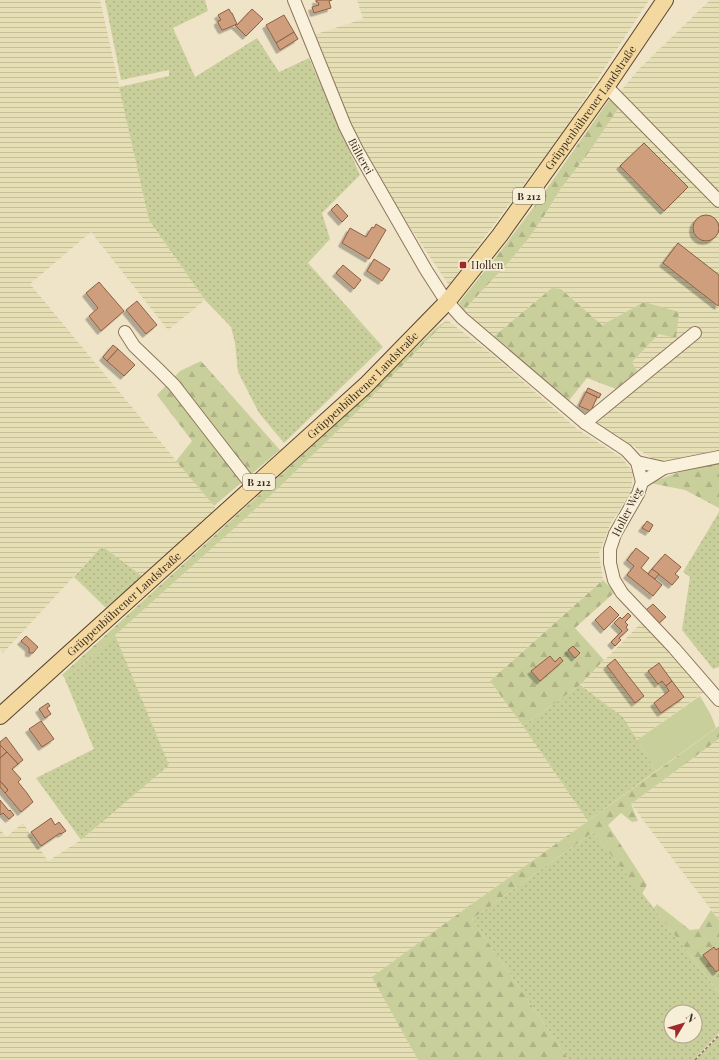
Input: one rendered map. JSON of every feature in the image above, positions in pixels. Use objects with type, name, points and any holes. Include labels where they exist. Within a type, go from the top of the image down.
[{"type":"main road","name":"Grüppenbührener Landstraße","points":[[0,716],[366,385],[447,302],[500,235],[606,87],[665,0]]},
{"type":"street","name":"Bülterei","points":[[294,0],[345,126],[357,150],[426,270],[447,302]]},
{"type":"street","points":[[606,87],[719,201]]},
{"type":"street","points":[[447,302],[462,318],[585,423],[626,450],[637,462],[664,468]]},
{"type":"street","points":[[125,332],[134,346],[174,386],[253,487]]},
{"type":"street","points":[[585,423],[695,333]]},
{"type":"street","points":[[642,482],[664,468],[719,457]]},
{"type":"street","name":"Holler Weg","points":[[637,462],[642,482],[638,494],[615,534],[610,549],[610,563],[614,580],[622,593],[674,648],[719,700]]},
{"type":"path","points":[[695,1060],[719,1035]]},
{"type":"shaded area","points":[[0,0],[100,0],[149,220],[205,300],[168,330],[91,232],[30,284],[217,510],[142,576],[102,546],[3,653],[0,650]]},
{"type":"shaded area","points":[[357,0],[649,0],[563,132],[449,285],[374,174],[310,36],[363,19]]},
{"type":"shaded area","points":[[710,0],[719,0],[719,195],[619,93],[639,69]]},
{"type":"shaded area","points":[[620,106],[719,206],[719,450],[658,462],[597,423],[664,363],[658,354],[637,371],[632,362],[659,334],[644,302],[602,325],[561,289],[552,288],[493,337],[463,311],[508,263],[528,239],[560,190],[589,152]]},
{"type":"shaded area","points":[[447,320],[494,356],[577,429],[622,458],[633,472],[631,492],[611,523],[599,553],[603,580],[490,681],[523,726],[588,821],[373,977],[418,1060],[0,1060],[0,829],[6,837],[23,823],[48,861],[81,840],[168,765],[115,635],[272,494],[348,421]]},
{"type":"shaded area","points":[[643,621],[706,691],[637,740],[623,717],[580,685]]},
{"type":"shaded area","points":[[719,739],[719,920],[631,804]]},
{"type":"green space","points":[[105,0],[205,0],[208,11],[173,28],[195,77],[257,38],[279,72],[309,58],[360,175],[322,213],[330,239],[308,263],[383,347],[284,443],[259,413],[238,372],[235,343],[231,327],[205,300],[149,220],[119,87],[169,76],[169,70],[121,80]]},
{"type":"green space","points":[[611,97],[620,106],[589,152],[560,190],[528,239],[508,263],[463,311],[459,303],[536,204]]},
{"type":"green space","points":[[552,288],[561,289],[602,325],[644,302],[679,312],[676,338],[659,334],[632,362],[637,371],[616,389],[587,378],[567,403],[493,337]]},
{"type":"green space","points":[[447,320],[348,421],[272,494],[73,673],[64,677],[62,675],[342,419],[436,328]]},
{"type":"green space","points":[[201,361],[280,450],[214,506],[176,461],[192,441],[157,395],[180,371]]},
{"type":"green space","points":[[719,462],[719,508],[685,490],[650,483],[682,471]]},
{"type":"green space","points":[[719,512],[719,667],[713,669],[682,630],[690,577],[683,572]]},
{"type":"green space","points":[[102,546],[142,576],[106,608],[74,577]]},
{"type":"green space","points":[[603,580],[615,592],[575,628],[604,660],[580,685],[523,726],[490,681]]},
{"type":"green space","points":[[115,635],[169,765],[81,840],[36,778],[94,749],[64,677],[73,673]]},
{"type":"green space","points":[[580,685],[623,717],[656,771],[588,821],[523,726]]},
{"type":"green space","points":[[700,696],[711,715],[716,728],[656,771],[637,740]]},
{"type":"green space","points":[[719,726],[719,739],[631,804],[638,821],[632,822],[621,813],[608,825],[647,885],[642,894],[593,832],[472,919],[569,1060],[418,1060],[372,977]]},
{"type":"green space","points":[[593,832],[719,993],[719,1033],[694,1060],[569,1060],[472,919]]},
{"type":"green space","points":[[657,904],[690,930],[699,929],[711,910],[719,920],[719,993],[654,908]]},
{"type":"green space","points":[[719,1036],[719,1060],[696,1060],[717,1038]]},
{"type":"building","points":[[316,0],[332,0],[329,1],[331,8],[314,13],[312,7],[319,5]]},
{"type":"building","points":[[229,9],[237,24],[222,30],[218,23],[218,21],[221,20],[218,15]]},
{"type":"building","points":[[252,9],[263,19],[246,36],[235,25],[237,25]]},
{"type":"building","points":[[284,15],[294,32],[276,43],[266,25]]},
{"type":"building","points":[[294,32],[298,39],[280,50],[276,43]]},
{"type":"building","points":[[644,143],[688,187],[664,211],[620,166]]},
{"type":"building","points":[[337,204],[348,216],[342,222],[331,210]]},
{"type":"building","points":[[706,215],[715,219],[719,228],[715,237],[706,241],[697,237],[693,228],[697,219]]},
{"type":"building","points":[[376,224],[386,230],[369,259],[342,243],[350,228],[366,237],[372,227],[374,228]]},
{"type":"building","points":[[678,243],[719,275],[718,306],[663,263]]},
{"type":"building","points":[[374,259],[390,269],[382,281],[367,271]]},
{"type":"building","points":[[343,265],[361,280],[354,289],[336,273]]},
{"type":"building","points":[[99,282],[124,311],[101,331],[89,316],[98,308],[86,293]]},
{"type":"building","points":[[137,301],[157,325],[146,334],[126,310]]},
{"type":"building","points":[[113,345],[118,349],[107,361],[103,357]]},
{"type":"building","points":[[118,349],[135,365],[124,376],[107,361]]},
{"type":"building","points":[[588,388],[601,394],[599,398],[586,392]]},
{"type":"building","points":[[586,392],[597,397],[591,411],[579,406]]},
{"type":"building","points":[[647,521],[653,525],[649,532],[642,528]]},
{"type":"building","points":[[636,548],[649,558],[641,568],[662,585],[653,596],[627,575],[634,566],[627,560]]},
{"type":"building","points":[[665,554],[681,567],[675,574],[679,577],[672,585],[652,569]]},
{"type":"building","points":[[652,569],[659,574],[655,579],[648,574]]},
{"type":"building","points":[[653,604],[666,617],[659,623],[646,610]]},
{"type":"building","points":[[610,606],[619,615],[604,630],[595,620]]},
{"type":"building","points":[[628,613],[631,616],[625,622],[628,625],[626,627],[628,630],[619,638],[621,640],[615,646],[611,642],[622,631],[614,623],[620,617],[622,619]]},
{"type":"building","points":[[26,636],[38,647],[33,653],[29,653],[29,648],[21,641]]},
{"type":"building","points":[[573,646],[580,653],[575,658],[568,650]]},
{"type":"building","points":[[550,656],[555,662],[560,657],[563,661],[540,681],[531,671]]},
{"type":"building","points":[[615,659],[644,696],[635,703],[607,666]]},
{"type":"building","points":[[659,663],[672,681],[666,686],[662,681],[658,684],[648,671]]},
{"type":"building","points":[[672,681],[684,697],[661,713],[654,703],[669,691],[666,686]]},
{"type":"building","points":[[48,703],[50,706],[47,708],[51,714],[45,718],[39,709]]},
{"type":"building","points":[[41,721],[54,739],[42,747],[29,729]]},
{"type":"building","points":[[6,737],[23,760],[18,764],[0,745],[0,742]]},
{"type":"building","points":[[0,745],[7,752],[0,758]]},
{"type":"building","points":[[7,752],[18,764],[12,769],[21,779],[18,782],[33,802],[21,812],[5,793],[8,790],[0,781],[0,758]]},
{"type":"building","points":[[0,781],[8,790],[5,793],[0,787]]},
{"type":"building","points":[[0,800],[14,815],[9,819],[3,813],[0,815]]},
{"type":"building","points":[[51,818],[55,825],[59,822],[66,831],[61,834],[60,833],[41,846],[31,832]]},
{"type":"building","points":[[714,947],[716,950],[719,948],[719,970],[716,972],[703,955]]},
{"type":"place","name":"Hollen","points":[[463,265]]}]
